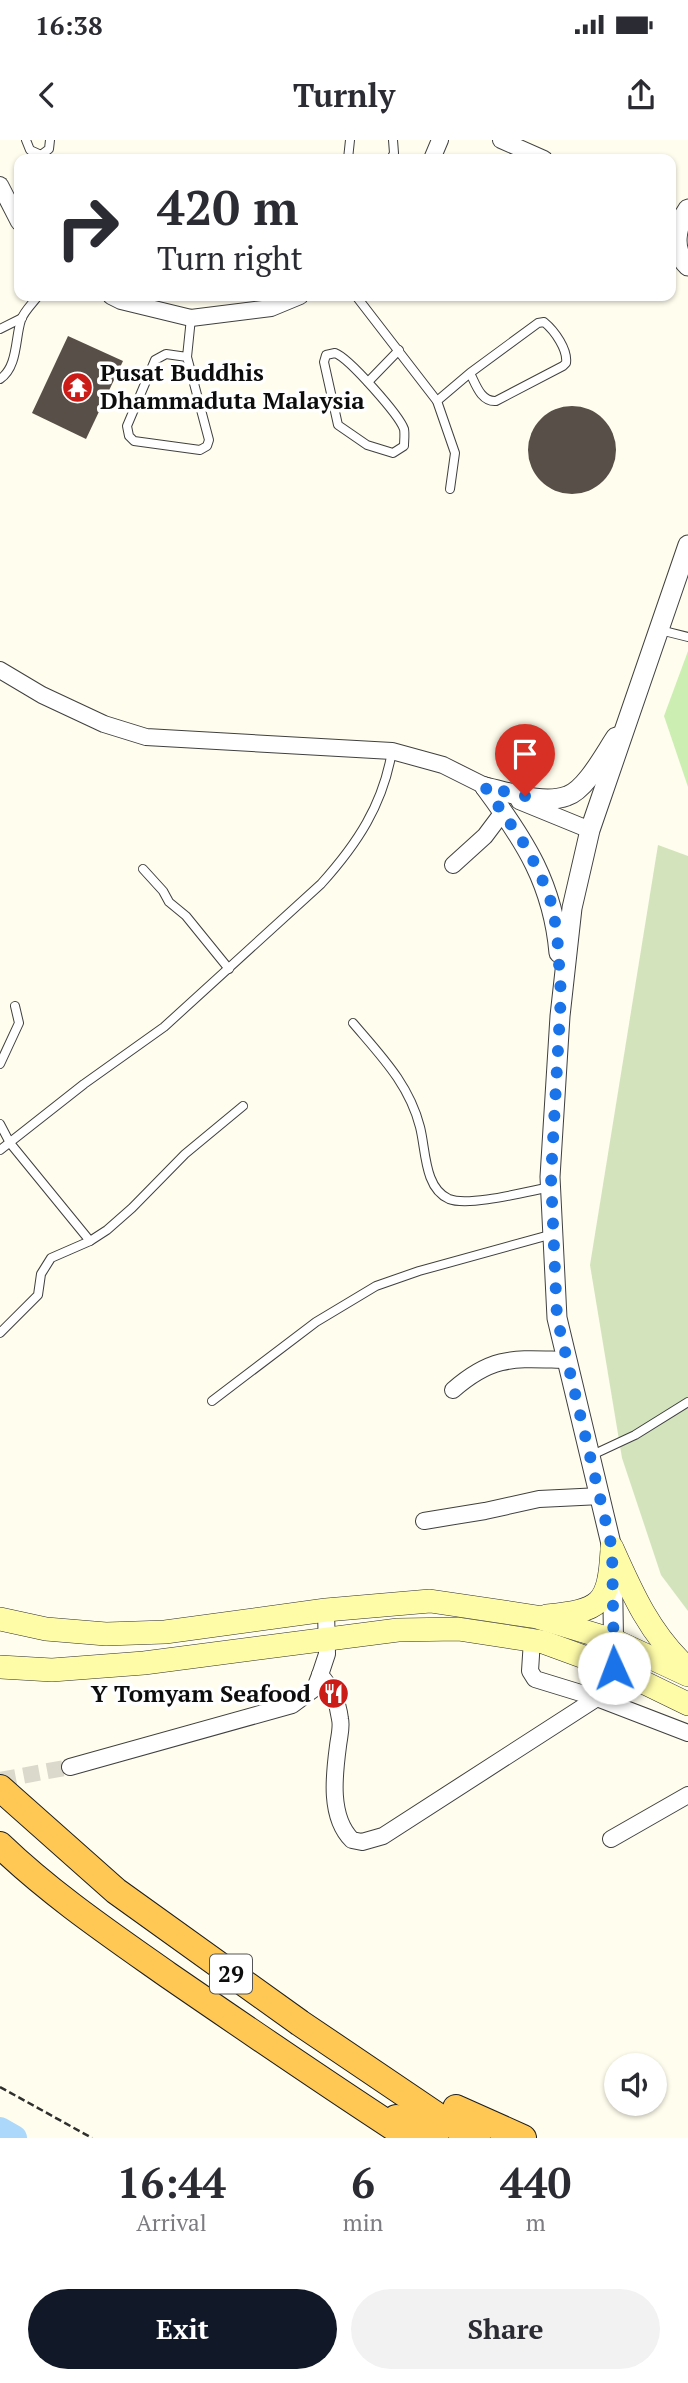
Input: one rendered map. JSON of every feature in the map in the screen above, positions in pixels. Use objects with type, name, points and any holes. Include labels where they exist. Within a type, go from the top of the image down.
[{"type":"highway","name":"29","points":[[0,1788],[116,1891],[321,2037],[444,2121],[477,2138]]},
{"type":"highway","name":"29","points":[[0,1845],[96,1924],[314,2075],[435,2138]]},
{"type":"highway","points":[[321,2037],[473,2117],[523,2138]]},
{"type":"highway","points":[[314,2075],[410,2138]]},
{"type":"main road","points":[[537,1617],[584,1611],[594,1606],[602,1598],[610,1579],[612,1548]]},
{"type":"main road","points":[[612,1548],[634,1597],[659,1638],[666,1649],[688,1669]]},
{"type":"main road","points":[[0,1619],[46,1629],[106,1634],[164,1632],[326,1609],[430,1601],[537,1617],[613,1640],[688,1675]]},
{"type":"main road","points":[[0,1667],[52,1670],[144,1663],[398,1630],[458,1629],[543,1642],[614,1668],[688,1704]]},
{"type":"street","points":[[501,140],[533,154]]},
{"type":"street","points":[[0,185],[14,212]]},
{"type":"street","points":[[680,214],[678,249],[688,267]]},
{"type":"street","points":[[121,301],[191,318],[271,309],[289,301]]},
{"type":"street","points":[[614,1668],[612,1548],[557,1318],[551,1186],[561,995],[572,908],[590,830],[688,545]]},
{"type":"street","points":[[0,670],[42,695],[104,724],[146,737],[392,751],[443,765],[485,787],[590,830]]},
{"type":"street","points":[[485,787],[546,798],[568,796],[583,785],[629,719]]},
{"type":"street","points":[[485,787],[525,845],[551,902],[557,932],[561,995]]},
{"type":"street","points":[[453,865],[485,835],[503,811]]},
{"type":"street","points":[[453,1390],[481,1369],[508,1359],[567,1360]]},
{"type":"street","points":[[424,1521],[540,1499],[601,1496]]},
{"type":"street","points":[[70,1767],[292,1705],[315,1688],[320,1675],[327,1654],[326,1609]]},
{"type":"street","points":[[532,1640],[530,1671],[535,1679],[597,1698],[688,1734]]},
{"type":"street","points":[[320,1675],[330,1686],[341,1720],[335,1792],[339,1821],[352,1840],[362,1842],[383,1836],[597,1698]]},
{"type":"street","points":[[611,1839],[688,1795]]},
{"type":"lane","points":[[26,140],[30,150],[39,154]]},
{"type":"lane","points":[[0,379],[5,376],[17,346],[22,318],[34,301]]},
{"type":"lane","points":[[360,301],[437,401],[455,453],[450,489]]},
{"type":"lane","points":[[0,329],[22,318]]},
{"type":"lane","points":[[187,357],[166,354],[156,360],[127,426],[129,436],[134,441],[201,450],[207,446],[209,440],[187,357],[191,318]]},
{"type":"lane","points":[[437,401],[470,373],[538,323],[544,322],[551,328],[568,356],[563,366],[496,401],[489,402],[484,399],[470,373]]},
{"type":"lane","points":[[368,382],[399,350]]},
{"type":"lane","points":[[334,353],[343,356],[368,382],[404,428],[404,446],[393,453],[368,445],[338,425],[324,362],[326,355],[334,353]]},
{"type":"lane","points":[[659,630],[688,638]]},
{"type":"lane","points":[[0,1150],[84,1084],[164,1027],[321,884],[361,834],[379,801],[392,751]]},
{"type":"lane","points":[[143,869],[229,969]]},
{"type":"lane","points":[[0,1064],[19,1023],[15,1006]]},
{"type":"lane","points":[[353,1023],[400,1078],[410,1096],[420,1125],[431,1179],[439,1193],[452,1200],[492,1199],[551,1186]]},
{"type":"lane","points":[[0,1333],[38,1295],[41,1275],[51,1258],[90,1241],[132,1208],[185,1154],[243,1106]]},
{"type":"lane","points":[[0,1124],[10,1143],[90,1241]]},
{"type":"lane","points":[[212,1401],[316,1322],[376,1286],[553,1234]]},
{"type":"lane","points":[[590,1456],[635,1435],[688,1402]]},
{"type":"path","points":[[0,2087],[92,2138]]},
{"type":"green space","points":[[688,651],[688,787],[664,716]]},
{"type":"green space","points":[[658,845],[688,856],[688,1611],[661,1575],[622,1458],[590,1265]]},
{"type":"building","name":"Pusat Buddhis Dhammaduta Malaysia","points":[[68,336],[123,361],[86,439],[32,413]]},
{"type":"building","points":[[572,406],[597,413],[609,425],[616,450],[609,475],[597,487],[572,494],[547,487],[535,475],[528,450],[535,425],[547,413]]},
{"type":"waterway","points":[[0,2130],[14,2138]]},
{"type":"tunnel","points":[[0,1780],[70,1767]]},
{"type":"place","name":"Pusat Buddhis Dhammaduta Malaysia","points":[[77,387]]},
{"type":"place","name":"Y Tomyam Seafood","points":[[334,1694]]},
{"type":"route","points":[[525,796],[485,787],[525,845],[540,874],[551,902],[557,932],[561,995],[551,1177],[557,1318],[612,1548],[614,1668]]}]
